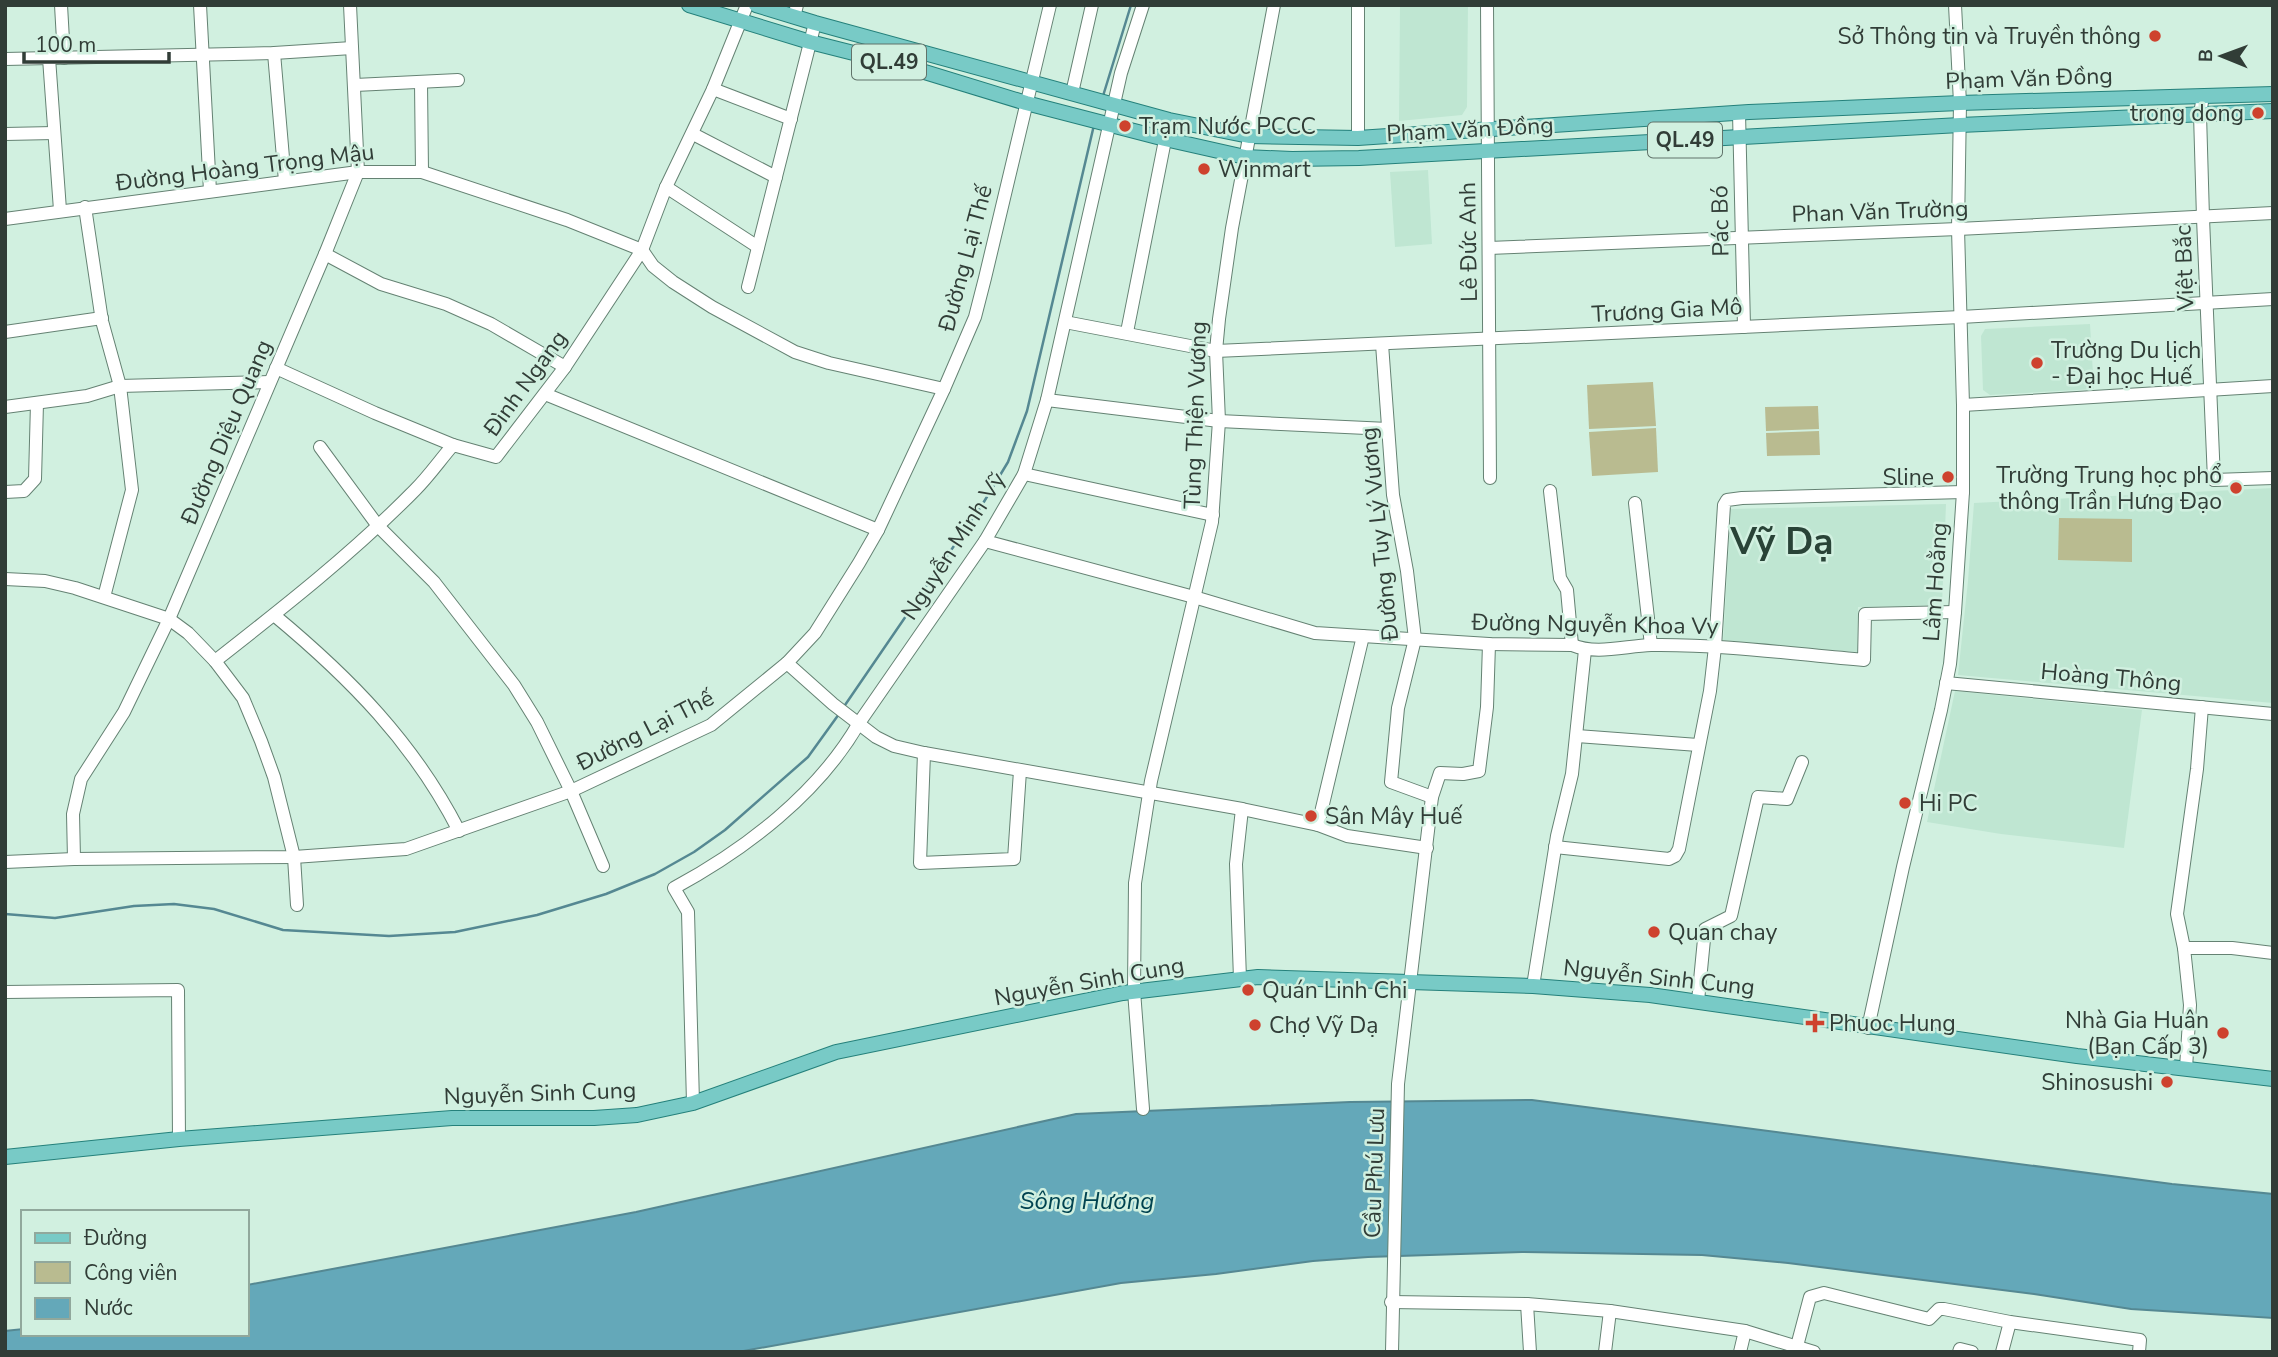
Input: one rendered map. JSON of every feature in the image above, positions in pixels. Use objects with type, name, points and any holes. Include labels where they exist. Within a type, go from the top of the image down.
[{"type":"main road","name":"Phạm Văn Đồng","points":[[689,5],[1026,103],[1245,157],[1359,158],[2273,111]]},
{"type":"main road","name":"Phạm Văn Đồng","points":[[756,5],[796,11],[815,23],[1169,120],[1249,136],[1358,138],[1489,127],[1738,113],[1960,103],[2273,94]]},
{"type":"main road","name":"Nguyễn Sinh Cung","points":[[5,1157],[179,1139],[452,1118],[594,1118],[637,1115],[693,1103],[836,1052],[1134,991],[1240,979],[1533,986],[1650,995],[1868,1028],[2273,1079]]},
{"type":"street","points":[[61,5],[64,58]]},
{"type":"street","points":[[200,5],[210,191]]},
{"type":"street","name":"Đường Diệu Quang","points":[[74,859],[73,814],[81,779],[124,712],[169,619],[358,172],[350,5]]},
{"type":"street","name":"Đình Ngang","points":[[215,661],[274,615],[378,526],[417,488],[453,445],[496,457],[565,367],[642,250],[666,187],[693,134],[747,5]]},
{"type":"street","name":"Đường Lại Thế","points":[[5,862],[294,857],[406,849],[570,791],[711,724],[787,663],[815,633],[878,530],[975,317],[1050,5]]},
{"type":"street","points":[[1072,93],[1092,5]]},
{"type":"street","name":"Nguyễn Minh Vỹ","points":[[693,1103],[688,912],[674,888],[738,850],[791,805],[845,747],[855,720],[985,541],[1024,474],[1047,400],[1065,322],[1088,212],[1105,102],[1121,73],[1143,5]]},
{"type":"street","name":"Tùng Thiện Vương","points":[[1143,1109],[1134,991],[1135,883],[1149,794],[1213,515],[1219,421],[1216,351],[1231,228],[1274,5]]},
{"type":"street","points":[[1358,5],[1358,138]]},
{"type":"street","name":"Lê Đức Anh","points":[[1487,5],[1490,478]]},
{"type":"street","name":"Lâm Hoằng","points":[[1868,1028],[1946,683],[1955,612],[1963,492],[1963,405],[1958,229],[1960,103],[1955,5]]},
{"type":"street","points":[[748,286],[815,23]]},
{"type":"street","points":[[5,59],[274,53],[352,48]]},
{"type":"street","points":[[274,53],[285,181]]},
{"type":"street","points":[[49,58],[60,210]]},
{"type":"street","points":[[355,85],[458,80]]},
{"type":"street","points":[[421,83],[422,172]]},
{"type":"street","points":[[713,89],[791,119]]},
{"type":"street","name":"Việt Bắc","points":[[2203,96],[2200,114],[2214,480],[2273,478]]},
{"type":"street","name":"Pác Bó","points":[[1738,113],[1744,327]]},
{"type":"street","points":[[1127,332],[1169,120]]},
{"type":"street","points":[[5,134],[54,133]]},
{"type":"street","points":[[693,134],[776,177]]},
{"type":"street","name":"Đường Hoàng Trọng Mậu","points":[[5,219],[358,172],[422,172],[567,220],[642,250],[653,266],[673,282],[723,314],[795,352],[829,363],[944,389]]},
{"type":"street","points":[[666,187],[758,247]]},
{"type":"street","points":[[85,207],[102,318],[120,386],[132,490],[104,597]]},
{"type":"street","name":"Phan Văn Trường","points":[[1489,248],[2273,213]]},
{"type":"street","points":[[325,254],[381,285],[446,304],[491,324],[565,367]]},
{"type":"street","name":"Trương Gia Mô","points":[[1065,322],[1216,351],[1961,317],[2273,299]]},
{"type":"street","points":[[5,332],[102,318]]},
{"type":"street","name":"Đường Tuy Lý Vương","points":[[1382,344],[1394,495],[1408,571],[1415,639],[1398,708],[1391,782],[1432,797]]},
{"type":"street","points":[[276,368],[453,445]]},
{"type":"street","points":[[5,407],[86,396],[120,386],[269,382]]},
{"type":"street","points":[[1963,405],[2273,386]]},
{"type":"street","points":[[545,394],[878,530]]},
{"type":"street","points":[[1047,400],[1219,421],[1388,429]]},
{"type":"street","points":[[5,492],[24,491],[35,479],[37,403]]},
{"type":"street","points":[[320,447],[378,526],[434,582],[514,685],[537,722],[603,866]]},
{"type":"street","points":[[1024,474],[1213,515]]},
{"type":"street","points":[[1533,986],[1555,847],[1572,774],[1577,736],[1578,647],[1567,590],[1560,578],[1550,491]]},
{"type":"street","points":[[1555,847],[1669,859],[1675,856],[1679,849],[1710,691],[1724,505],[1727,500],[1963,492]]},
{"type":"street","points":[[1635,503],[1651,645]]},
{"type":"street","name":"Đường Nguyễn Khoa Vy","points":[[985,541],[1194,597],[1315,633],[1489,644],[1715,648],[1864,660],[1865,614],[1955,612]]},
{"type":"street","points":[[5,579],[45,581],[169,619],[188,633],[215,661],[243,698],[274,777],[294,857],[297,905]]},
{"type":"street","points":[[274,615],[320,653],[391,727],[443,799],[459,831]]},
{"type":"street","points":[[1318,825],[1363,636]]},
{"type":"street","points":[[1409,983],[1432,797],[1440,773],[1463,774],[1479,771],[1487,707],[1489,644]]},
{"type":"street","points":[[787,663],[833,704],[876,737],[894,746],[924,754],[1242,809],[1318,825],[1347,836],[1427,848]]},
{"type":"street","name":"Hoàng Thông","points":[[1946,683],[2273,714]]},
{"type":"street","points":[[2186,1068],[2190,1005],[2184,948],[2177,914],[2197,769],[2202,707]]},
{"type":"street","points":[[1577,736],[1698,745]]},
{"type":"street","points":[[924,754],[920,863],[1014,859],[1020,771]]},
{"type":"street","points":[[1698,1001],[1705,929],[1731,916],[1758,797],[1787,799],[1802,762]]},
{"type":"street","points":[[1240,979],[1236,864],[1242,809]]},
{"type":"street","points":[[2184,948],[2232,948],[2273,953]]},
{"type":"street","name":"Cầu Phú Lưu","points":[[1392,1352],[1391,1302],[1398,1084],[1409,983]]},
{"type":"street","points":[[5,992],[178,990],[179,1139]]},
{"type":"street","points":[[1797,1346],[1810,1297],[1824,1293],[1929,1319],[1944,1309],[2010,1322],[2140,1340],[2139,1352]]},
{"type":"street","points":[[1391,1302],[1527,1304],[1610,1311],[1745,1331],[1814,1352]]},
{"type":"street","points":[[1527,1304],[1530,1352]]},
{"type":"street","points":[[1605,1352],[1610,1311]]},
{"type":"street","points":[[2002,1352],[2010,1322]]},
{"type":"street","points":[[1740,1352],[1745,1331]]},
{"type":"street","points":[[1959,1352],[1959,1349],[1972,1352]]},
{"type":"shaded area","points":[[1400,5],[1468,5],[1467,107],[1462,115],[1399,121]]},
{"type":"shaded area","points":[[1428,170],[1432,244],[1395,247],[1390,172]]},
{"type":"shaded area","name":"Trường Du lịch - Đại học Huế","points":[[2090,324],[2094,389],[1990,395],[1983,390],[1981,336],[1985,329]]},
{"type":"shaded area","points":[[2273,488],[2273,703],[1958,675],[1974,503]]},
{"type":"shaded area","points":[[1946,504],[1942,605],[1858,607],[1857,652],[1723,642],[1731,509]]},
{"type":"shaded area","points":[[1955,691],[2142,710],[2124,848],[2001,834],[1927,822]]},
{"type":"green space","points":[[1653,382],[1656,426],[1589,429],[1587,385]]},
{"type":"green space","points":[[1818,406],[1819,429],[1766,431],[1765,407]]},
{"type":"green space","points":[[1656,428],[1658,472],[1592,476],[1589,432]]},
{"type":"green space","points":[[1819,431],[1820,455],[1767,456],[1766,433]]},
{"type":"green space","points":[[2059,518],[2132,519],[2132,562],[2058,560]]},
{"type":"water","name":"Sông Hương","points":[[1532,1100],[2172,1184],[2273,1194],[2273,1318],[2131,1309],[1788,1263],[1702,1255],[1522,1252],[1313,1261],[1121,1283],[738,1352],[5,1352],[5,1331],[21,1329],[21,1336],[248,1336],[248,1285],[636,1212],[1076,1114],[1350,1102]]},
{"type":"waterway","points":[[1103,96],[1131,5]]},
{"type":"waterway","points":[[843,708],[982,505],[1008,462],[1027,411],[1094,125]]},
{"type":"waterway","points":[[5,914],[55,918],[134,906],[174,904],[214,909],[283,930],[389,936],[455,932],[537,915],[606,894],[655,874],[694,852],[725,830],[808,757],[839,714]]},
{"type":"place","name":"Sở Thông tin và Truyền thông","points":[[2155,36]]},
{"type":"place","name":"trong dong","points":[[2258,113]]},
{"type":"place","name":"Trạm Nước PCCC","points":[[1125,126]]},
{"type":"place","name":"Winmart","points":[[1204,169]]},
{"type":"place","name":"Trường Du lịch - Đại học Huế","points":[[2037,363]]},
{"type":"place","name":"Sline","points":[[1948,477]]},
{"type":"place","name":"Trường Trung học phổ thông Trần Hưng Đạo","points":[[2236,488]]},
{"type":"place","name":"Hi PC","points":[[1905,803]]},
{"type":"place","name":"Sân Mây Huế","points":[[1311,816]]},
{"type":"place","name":"Quan chay","points":[[1654,932]]},
{"type":"place","name":"Quán Linh Chi","points":[[1248,990]]},
{"type":"place","name":"Phuoc Hung","points":[[1815,1023]]},
{"type":"place","name":"Chợ Vỹ Dạ","points":[[1255,1025]]},
{"type":"place","name":"Nhà Gia Huân (Bạn Cấp 3)","points":[[2223,1033]]},
{"type":"place","name":"Shinosushi","points":[[2167,1082]]},
{"type":"district","name":"Vỹ Dạ","points":[[1782,541]]}]
